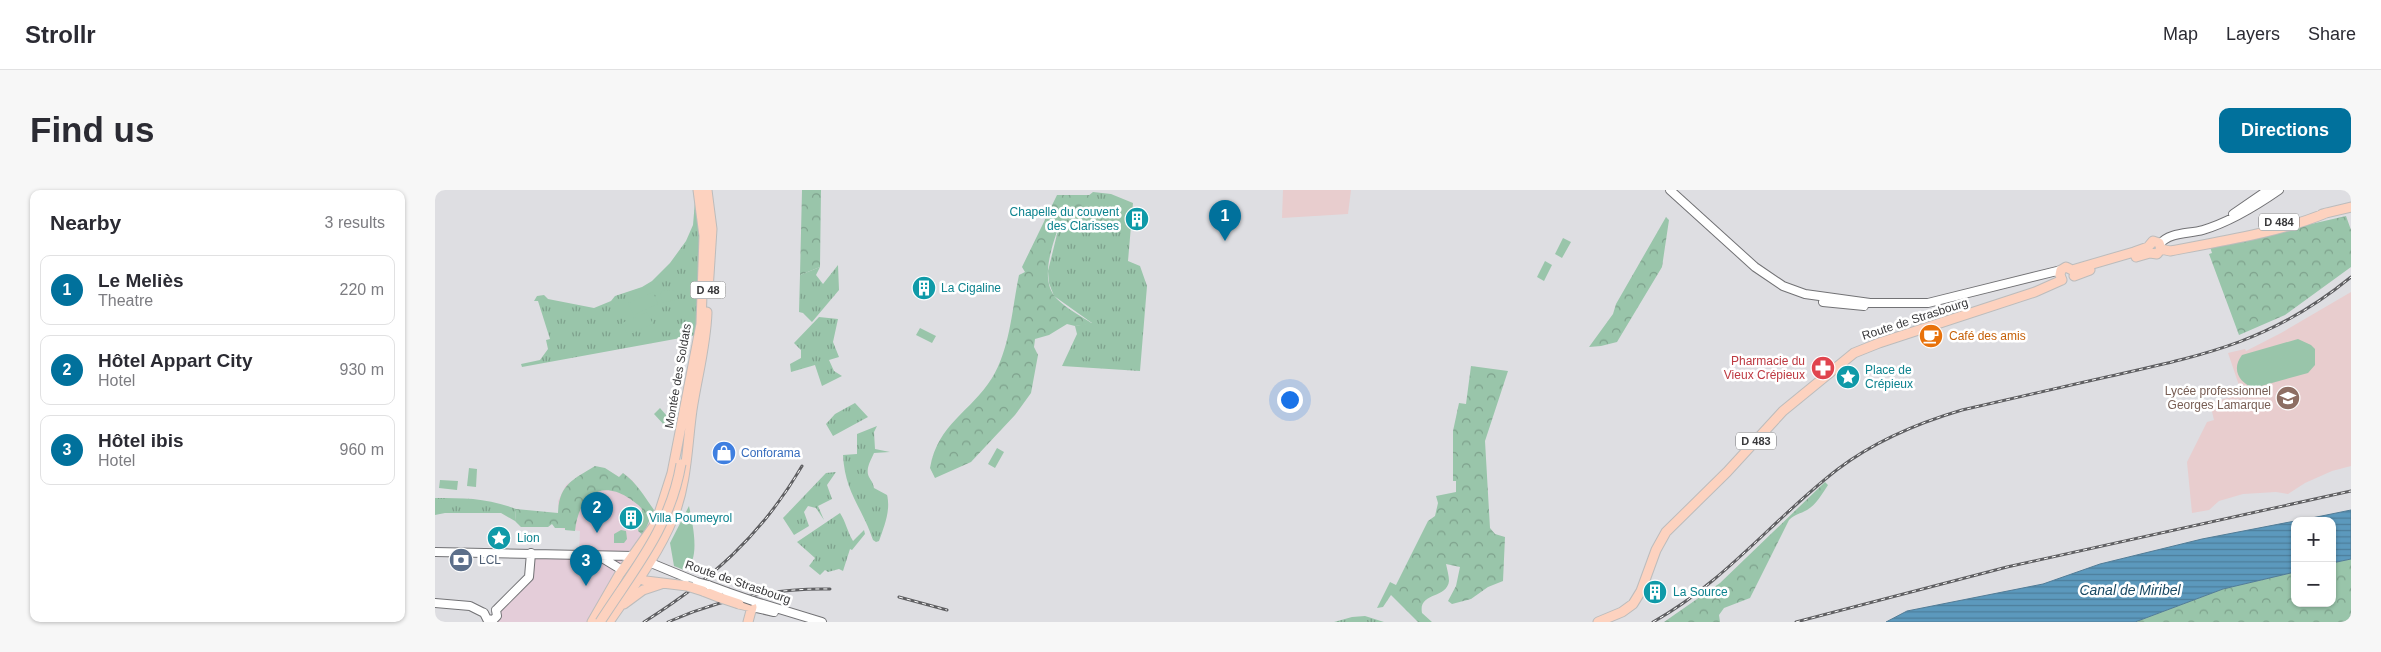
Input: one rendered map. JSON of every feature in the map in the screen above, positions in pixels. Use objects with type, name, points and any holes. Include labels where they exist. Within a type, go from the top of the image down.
[{"type":"main road","name":"Montée des Soldats","points":[[592,622],[622,570],[656,523],[667,492],[701,316],[704,236],[698,190]]},
{"type":"main road","name":"Montée des Soldats","points":[[693,402],[707,316],[712,228],[707,190]]},
{"type":"main road","points":[[1670,190],[1744,258],[1771,278],[1805,294],[1870,303],[1928,303],[2049,273],[2061,275],[2066,268],[2073,273],[2155,247],[2168,236],[2204,230],[2227,221],[2279,190]]},
{"type":"main road","points":[[2155,247],[2166,233],[2231,216],[2268,190]]},
{"type":"main road","name":"D 484","points":[[2155,247],[2169,251],[2289,225],[2326,213],[2351,208]]},
{"type":"main road","name":"Route de Strasbourg","points":[[1598,622],[1622,612],[1636,600],[1659,544],[1670,528],[1783,411],[1854,353],[2035,292],[2061,275]]},
{"type":"main road","points":[[600,622],[662,526],[683,465],[687,392]]},
{"type":"main road","points":[[685,432],[693,402]]},
{"type":"main road","points":[[611,618],[649,562],[676,510],[693,402]]},
{"type":"main road","name":"Route de Strasbourg","points":[[1615,622],[1632,612],[1640,603],[1663,547],[1685,513]]},
{"type":"main road","points":[[646,538],[649,544],[658,547]]},
{"type":"main road","name":"Route de Strasbourg","points":[[435,552],[633,556],[697,582],[705,588]]},
{"type":"main road","points":[[496,610],[529,577],[531,553]]},
{"type":"main road","points":[[595,555],[622,570]]},
{"type":"main road","name":"Route de Strasbourg","points":[[622,570],[638,578],[705,588],[822,622]]},
{"type":"main road","points":[[611,618],[637,594],[666,583]]},
{"type":"main road","name":"Route de Strasbourg","points":[[724,595],[739,604],[755,604],[808,622]]},
{"type":"main road","points":[[435,603],[470,606],[484,613],[487,619],[492,621],[497,616],[496,610]]},
{"type":"main road","points":[[748,622],[755,604]]},
{"type":"main road","points":[[484,613],[488,608],[496,610]]},
{"type":"shaded area","points":[[1283,190],[1351,190],[1348,214],[1282,218]]},
{"type":"shaded area","name":"Lycée professionnel Georges Lamarque","points":[[2351,292],[2351,466],[2332,471],[2305,483],[2288,494],[2276,492],[2243,494],[2219,501],[2209,510],[2192,513],[2187,462],[2207,422],[2214,420],[2210,403],[2242,394],[2228,353],[2245,349],[2246,351]]},
{"type":"shaded area","points":[[606,469],[619,477],[623,473],[632,480],[654,510],[659,513],[591,622],[493,622],[499,612],[526,581],[532,552],[579,553],[580,531],[560,528],[558,501],[566,485],[586,472]]},
{"type":"green space","points":[[802,190],[821,190],[820,267],[800,275]]},
{"type":"green space","points":[[1093,192],[1111,194],[1133,203],[1128,261],[1140,266],[1147,286],[1140,371],[1062,366],[1077,334],[1075,326],[1092,323],[1054,296],[1049,283],[1048,271],[1061,218]]},
{"type":"green space","points":[[1057,195],[1093,195],[1090,201],[1062,217],[1049,259],[1048,281],[1051,291],[1057,299],[1093,324],[1075,326],[1067,324],[1049,335],[1035,339],[1034,347],[1038,355],[1031,393],[1015,415],[971,462],[935,478],[930,468],[940,440],[956,419],[984,390],[998,367],[1007,342],[1019,275],[1025,272],[1022,267]]},
{"type":"green space","points":[[695,201],[701,245],[697,335],[522,367],[521,364],[540,360],[548,349],[546,340],[550,339],[538,301],[534,301],[537,296],[544,295],[548,299],[594,308],[611,301],[615,296],[642,287],[652,281],[670,263],[686,241],[693,225]]},
{"type":"green space","points":[[2346,216],[2351,230],[2351,267],[2285,315],[2239,335],[2209,254],[2212,253],[2210,247]]},
{"type":"green space","points":[[1666,217],[1669,220],[1662,267],[1617,342],[1589,347],[1613,314],[1616,304]]},
{"type":"green space","points":[[1563,238],[1571,242],[1562,258],[1555,254]]},
{"type":"green space","points":[[1545,261],[1552,265],[1544,281],[1537,277]]},
{"type":"green space","points":[[838,265],[839,290],[812,322],[803,313],[799,312],[800,275],[820,267],[816,275],[823,284]]},
{"type":"green space","points":[[663,290],[674,291],[678,299],[663,303],[660,294]]},
{"type":"green space","points":[[653,292],[658,304],[634,315],[628,303]]},
{"type":"green space","points":[[647,312],[653,324],[628,335],[622,323]]},
{"type":"green space","points":[[819,317],[838,319],[833,342],[839,357],[829,360],[834,371],[842,376],[822,386],[815,365],[791,372],[790,364],[801,358],[801,350],[794,343]]},
{"type":"green space","points":[[920,328],[936,336],[932,343],[916,335]]},
{"type":"green space","points":[[2298,339],[2315,349],[2315,365],[2308,373],[2254,388],[2244,383],[2238,375],[2237,365],[2242,355]]},
{"type":"green space","points":[[1471,366],[1508,371],[1485,441],[1490,528],[1495,534],[1505,537],[1503,581],[1488,587],[1471,599],[1452,604],[1448,601],[1456,586],[1460,567],[1446,564],[1449,579],[1447,587],[1428,598],[1422,606],[1422,613],[1432,622],[1418,622],[1391,595],[1383,607],[1377,608],[1390,582],[1396,585],[1428,521],[1435,516],[1438,503],[1436,496],[1456,492],[1456,481],[1453,481],[1453,431],[1459,403],[1466,404]]},
{"type":"green space","points":[[855,403],[868,417],[833,436],[826,424],[835,414]]},
{"type":"green space","points":[[660,408],[672,422],[666,427],[654,414]]},
{"type":"green space","points":[[877,426],[874,432],[875,449],[890,452],[874,453],[868,468],[868,474],[874,488],[887,495],[888,501],[885,524],[879,541],[876,542],[873,540],[850,490],[844,468],[843,455],[857,454],[857,434]]},
{"type":"green space","points":[[997,448],[1004,452],[995,468],[988,464]]},
{"type":"green space","points":[[595,466],[605,468],[619,477],[623,473],[632,481],[654,510],[643,535],[638,531],[642,509],[627,497],[607,490],[598,492],[585,502],[580,510],[575,531],[555,528],[552,524],[548,527],[521,527],[515,521],[516,509],[558,513],[561,496],[568,484]]},
{"type":"green space","points":[[469,468],[477,469],[476,487],[467,486]]},
{"type":"green space","points":[[836,472],[827,485],[832,499],[818,506],[824,520],[816,508],[808,506],[804,512],[809,526],[794,535],[783,518],[826,473]]},
{"type":"green space","points":[[440,480],[458,481],[457,490],[439,488]]},
{"type":"green space","points":[[1825,482],[1828,485],[1819,499],[1807,510],[1789,520],[1750,598],[1724,608],[1719,615],[1720,622],[1664,622],[1720,583]]},
{"type":"green space","points":[[435,498],[476,499],[505,505],[516,509],[515,521],[501,513],[445,513],[435,515]]},
{"type":"green space","points":[[689,506],[694,550],[690,566],[684,570],[674,566],[670,543]]},
{"type":"green space","points":[[840,513],[853,541],[864,530],[865,534],[852,550],[850,549],[843,571],[839,569],[828,572],[825,570],[820,575],[809,566],[815,558],[797,542]]},
{"type":"green space","points":[[621,530],[626,531],[627,539],[624,543],[614,543],[614,534]]},
{"type":"green space","points":[[2351,559],[2351,622],[2135,622],[2223,589],[2291,573],[2291,607],[2336,607],[2336,562]]},
{"type":"green space","points":[[1365,616],[1384,622],[1334,622],[1352,617]]},
{"type":"water","points":[[2351,510],[2351,559],[2336,562],[2336,517],[2317,517]]},
{"type":"water","name":"Canal de Miribel","points":[[2291,522],[2291,573],[2223,589],[2135,622],[1886,622],[1907,611],[2043,584],[2100,564],[2202,539]]},
{"type":"railway","points":[[1653,622],[1679,606],[1726,569],[1792,508],[1838,469],[1882,441],[1913,427],[1962,410],[2177,361],[2237,343],[2294,317],[2351,277]]},
{"type":"railway","points":[[644,622],[692,589],[733,554],[770,514],[802,466]]},
{"type":"railway","points":[[1796,622],[2007,567],[2351,491]]},
{"type":"railway","points":[[668,622],[707,607],[747,596],[788,590],[830,589]]},
{"type":"railway","points":[[899,597],[947,610]]},
{"type":"place","name":"Chapelle du couvent des Clarisses","points":[[1137,219]]},
{"type":"place","name":"Le Meliès","points":[[1225,241]]},
{"type":"place","name":"La Cigaline","points":[[924,288]]},
{"type":"place","name":"Café des amis","points":[[1931,336]]},
{"type":"place","name":"Pharmacie du Vieux Crépieux","points":[[1823,368]]},
{"type":"place","name":"Place de Crépieux","points":[[1848,377]]},
{"type":"place","name":"Lycée professionnel Georges Lamarque","points":[[2288,398]]},
{"type":"place","name":"Conforama","points":[[724,453]]},
{"type":"place","name":"Villa Poumeyrol","points":[[631,518]]},
{"type":"place","name":"Hôtel Appart City","points":[[597,533]]},
{"type":"place","name":"Lion","points":[[499,538]]},
{"type":"place","name":"LCL","points":[[461,560]]},
{"type":"place","name":"Hôtel ibis","points":[[586,586]]},
{"type":"place","name":"La Source","points":[[1655,592]]}]
